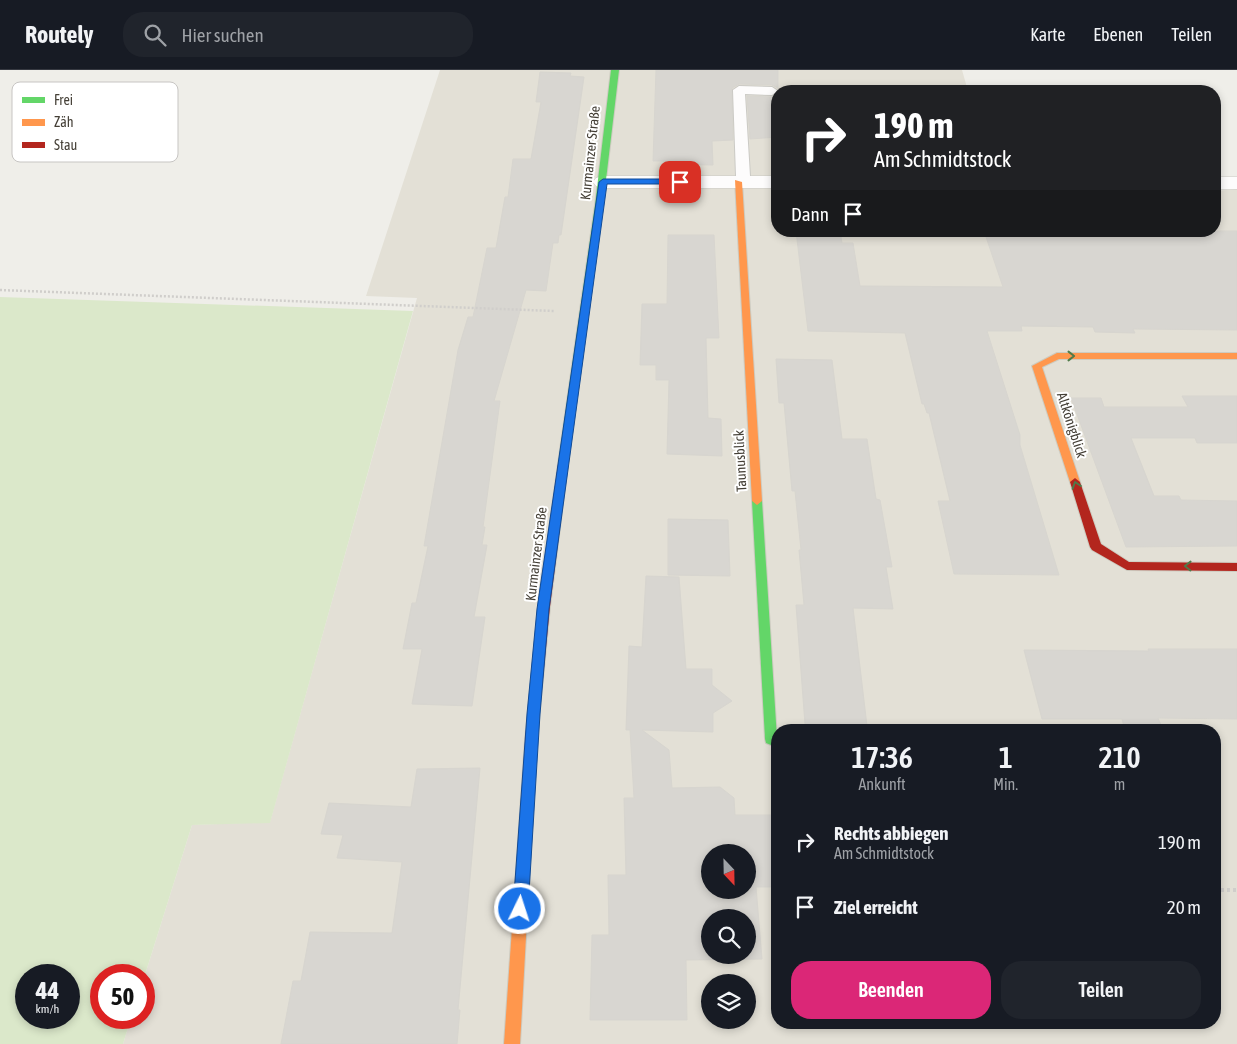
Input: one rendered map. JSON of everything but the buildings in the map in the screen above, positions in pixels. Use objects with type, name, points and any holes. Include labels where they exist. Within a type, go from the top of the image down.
[{"type":"street","name":"Kurmainzer Straße","points":[[512,1044],[529,781],[543,609],[603,182],[614,70]]},
{"type":"street","points":[[603,182],[771,182]]},
{"type":"street","name":"Taunusblick","points":[[738,182],[771,739]]},
{"type":"street","points":[[1221,183],[1237,183]]},
{"type":"street","name":"Altkönigblick","points":[[1237,356],[1058,356],[1036,366],[1096,547],[1127,566],[1237,567]]},
{"type":"lane","points":[[738,182],[743,176],[739,90],[771,91]]},
{"type":"path","points":[[0,290],[585,312]]},
{"type":"path","points":[[1221,890],[1237,890]]},
{"type":"shaded area","points":[[440,70],[962,70],[966,85],[771,85],[771,237],[1221,237],[1221,190],[1237,189],[1237,1044],[123,1044],[128,1029],[155,1029],[155,964],[148,964],[192,825],[270,822],[417,298],[366,296]]},
{"type":"green space","points":[[0,297],[413,311],[270,823],[192,825],[148,964],[90,964],[90,1029],[128,1029],[123,1044],[0,1044]]},
{"type":"traffic: fast","points":[[563,464],[599,205],[615,70]]},
{"type":"traffic: fast","points":[[757,501],[771,739]]},
{"type":"traffic: slow","points":[[738,182],[757,501]]},
{"type":"traffic: slow","points":[[1075,482],[1037,366],[1057,356],[1237,356]]},
{"type":"traffic: slow","points":[[512,1044],[531,740]]},
{"type":"traffic: jam","points":[[531,740],[544,607],[563,464]]},
{"type":"traffic: jam","points":[[1075,482],[1096,547],[1127,566],[1237,567]]},
{"type":"route","points":[[520,909],[543,609],[603,182],[680,182]]}]
